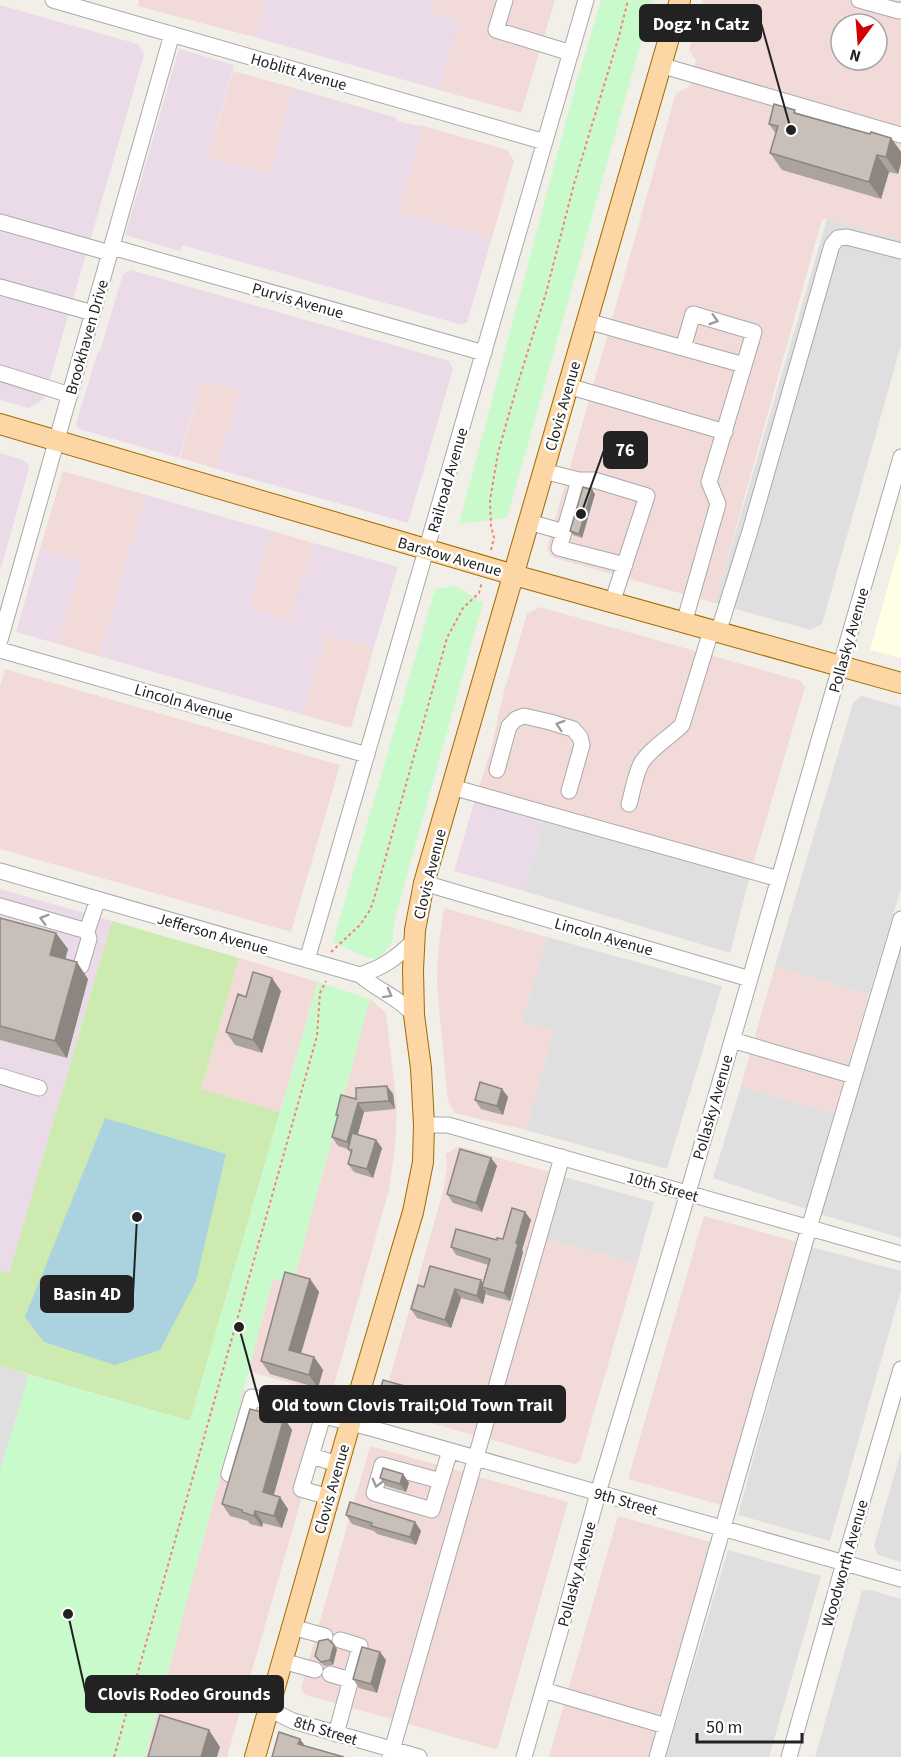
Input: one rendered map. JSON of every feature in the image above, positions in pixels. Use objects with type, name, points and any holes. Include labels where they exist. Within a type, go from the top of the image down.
[{"type":"main road","name":"Clovis Avenue","points":[[255,1757],[413,1212],[423,1162],[422,1068],[414,1015],[413,970],[414,941],[424,883],[680,0]]},
{"type":"main road","name":"Barstow Avenue","points":[[0,424],[486,567],[901,683]]},
{"type":"street","name":"Hoblitt Avenue","points":[[53,0],[545,142]]},
{"type":"street","points":[[505,0],[496,30],[571,53]]},
{"type":"street","name":"Railroad Avenue","points":[[307,960],[586,0]]},
{"type":"street","points":[[859,0],[901,10]]},
{"type":"street","name":"Brookhaven Drive","points":[[0,640],[172,34]]},
{"type":"street","points":[[660,65],[901,135]]},
{"type":"street","name":"Purvis Avenue","points":[[0,222],[111,250],[484,353]]},
{"type":"street","points":[[629,804],[641,764],[652,750],[682,725],[750,531],[832,245],[838,238],[847,237],[901,250]]},
{"type":"street","points":[[0,287],[93,313]]},
{"type":"street","points":[[683,348],[693,314],[754,332],[710,482],[718,504],[684,623]]},
{"type":"street","points":[[586,321],[744,365]]},
{"type":"street","points":[[0,373],[70,395]]},
{"type":"street","points":[[568,386],[724,432]]},
{"type":"street","name":"Pollasky Avenue","points":[[524,1757],[598,1493],[688,1193],[841,665],[897,483],[901,457]]},
{"type":"street","points":[[543,471],[579,480],[594,480],[647,496],[612,603]]},
{"type":"street","points":[[579,480],[559,548],[625,565]]},
{"type":"street","points":[[529,522],[564,532]]},
{"type":"street","name":"Lincoln Avenue","points":[[0,650],[367,755]]},
{"type":"street","points":[[497,770],[509,726],[516,719],[524,716],[550,722],[573,729],[580,737],[582,745],[569,791]]},
{"type":"street","points":[[452,787],[778,879]]},
{"type":"street","name":"Jefferson Avenue","points":[[0,873],[360,975],[372,985],[398,999],[414,1015]]},
{"type":"street","name":"Lincoln Avenue","points":[[424,883],[750,979]]},
{"type":"street","points":[[81,966],[89,939],[87,931],[98,899]]},
{"type":"street","points":[[0,906],[87,931]]},
{"type":"street","points":[[657,1757],[809,1228],[901,919]]},
{"type":"street","points":[[360,975],[393,961],[414,941]]},
{"type":"street","points":[[732,1040],[854,1076]]},
{"type":"street","points":[[0,1076],[39,1088]]},
{"type":"street","name":"10th Street","points":[[424,1125],[448,1125],[901,1254]]},
{"type":"street","points":[[391,1753],[562,1157]]},
{"type":"street","name":"Woodworth Avenue","points":[[789,1757],[901,1369]]},
{"type":"street","name":"9th Street","points":[[229,1474],[252,1396],[901,1579]]},
{"type":"street","points":[[323,1416],[301,1489],[329,1497]]},
{"type":"street","points":[[441,1481],[450,1451]]},
{"type":"street","points":[[311,1456],[339,1464]]},
{"type":"street","points":[[292,1627],[360,1646],[336,1734]]},
{"type":"street","points":[[282,1661],[350,1680]]},
{"type":"street","points":[[543,1690],[666,1726]]},
{"type":"street","name":"8th Street","points":[[269,1709],[293,1722],[391,1753],[419,1757]]},
{"type":"path","points":[[114,1757],[317,1036],[320,993],[326,981],[332,950],[360,925],[370,910],[447,638],[463,608],[479,594],[494,538],[490,526],[489,500],[498,453],[546,293],[574,184],[628,0]]},
{"type":"shaded area","points":[[139,0],[265,0],[254,37],[138,6]]},
{"type":"shaded area","points":[[265,0],[432,0],[429,12],[460,21],[439,90],[254,37]]},
{"type":"shaded area","points":[[432,0],[555,0],[521,113],[439,90],[459,21],[429,12]]},
{"type":"shaded area","points":[[703,0],[901,0],[901,240],[822,219],[715,603],[555,558],[551,556],[547,548],[676,93],[689,87],[696,60],[689,50]]},
{"type":"shaded area","points":[[0,5],[138,44],[144,55],[44,399],[28,408],[0,400]]},
{"type":"shaded area","points":[[179,49],[234,65],[208,157],[269,174],[294,88],[397,118],[398,121],[424,126],[399,211],[492,238],[467,322],[462,325],[182,245],[180,251],[125,235]]},
{"type":"shaded area","points":[[233,71],[294,88],[269,174],[208,157]]},
{"type":"shaded area","points":[[424,126],[507,150],[514,161],[492,238],[399,211]]},
{"type":"shaded area","points":[[827,219],[901,240],[901,345],[822,624],[810,630],[715,603]]},
{"type":"shaded area","points":[[131,270],[449,361],[453,369],[408,523],[217,469],[239,391],[202,381],[179,458],[79,429],[76,424],[123,274]]},
{"type":"shaded area","points":[[202,381],[239,391],[217,469],[180,458]]},
{"type":"shaded area","points":[[0,453],[23,460],[29,468],[0,572]]},
{"type":"shaded area","points":[[63,471],[146,495],[99,656],[58,644],[82,561],[40,549]]},
{"type":"shaded area","points":[[146,495],[272,531],[249,608],[290,620],[313,543],[398,567],[374,647],[327,634],[303,715],[99,656]]},
{"type":"shaded area","points":[[272,531],[313,543],[291,620],[249,608]]},
{"type":"shaded area","points":[[901,540],[901,658],[870,650]]},
{"type":"shaded area","points":[[40,549],[82,561],[58,644],[16,632]]},
{"type":"shaded area","points":[[540,607],[801,681],[805,687],[753,864],[479,787],[527,614]]},
{"type":"shaded area","points":[[327,634],[374,647],[351,728],[303,715]]},
{"type":"shaded area","points":[[5,669],[340,765],[291,932],[0,849],[0,687]]},
{"type":"shaded area","points":[[861,696],[901,707],[901,888],[869,995],[775,966],[853,703]]},
{"type":"shaded area","points":[[476,796],[545,817],[524,891],[454,871]]},
{"type":"shaded area","points":[[545,817],[750,876],[730,953],[524,891]]},
{"type":"shaded area","points":[[0,889],[112,921],[9,1273],[0,1271]]},
{"type":"shaded area","points":[[444,908],[547,937],[522,1022],[554,1031],[526,1130],[455,1113],[448,1101],[437,977]]},
{"type":"shaded area","points":[[547,937],[722,986],[667,1169],[526,1130],[554,1031],[522,1022]]},
{"type":"shaded area","points":[[901,940],[901,1238],[820,1214]]},
{"type":"shaded area","points":[[239,958],[318,982],[280,1112],[201,1089]]},
{"type":"shaded area","points":[[775,966],[869,995],[834,1114],[741,1086]]},
{"type":"shaded area","points":[[370,999],[386,1013],[397,1107],[395,1147],[389,1190],[331,1395],[248,1371],[273,1279],[293,1282]]},
{"type":"shaded area","points":[[741,1086],[834,1114],[806,1209],[713,1178]]},
{"type":"shaded area","points":[[458,1146],[549,1172],[474,1435],[381,1409],[442,1195],[447,1169],[446,1154]]},
{"type":"shaded area","points":[[561,1176],[654,1202],[637,1264],[544,1238]]},
{"type":"shaded area","points":[[704,1216],[797,1242],[721,1505],[628,1479]]},
{"type":"shaded area","points":[[544,1238],[637,1264],[580,1461],[575,1464],[486,1438]]},
{"type":"shaded area","points":[[811,1247],[901,1271],[901,1290],[830,1541],[738,1515]]},
{"type":"shaded area","points":[[0,1366],[29,1375],[0,1471]]},
{"type":"shaded area","points":[[243,1390],[326,1413],[227,1757],[145,1757]]},
{"type":"shaded area","points":[[370,1446],[463,1472],[392,1719],[305,1695],[301,1688]]},
{"type":"shaded area","points":[[901,1451],[901,1562],[878,1555],[874,1546]]},
{"type":"shaded area","points":[[475,1476],[568,1502],[498,1747],[495,1749],[405,1723]]},
{"type":"shaded area","points":[[618,1516],[710,1542],[649,1757],[549,1757]]},
{"type":"shaded area","points":[[728,1550],[821,1576],[769,1757],[666,1757]]},
{"type":"shaded area","points":[[870,1590],[901,1599],[901,1757],[815,1757],[862,1591]]},
{"type":"green space","points":[[601,0],[653,0],[507,518],[459,524],[574,91]]},
{"type":"green space","points":[[456,586],[483,603],[395,918],[392,943],[378,959],[365,957],[333,942],[435,589]]},
{"type":"green space","points":[[112,921],[239,958],[201,1089],[280,1112],[190,1421],[0,1366],[0,1271],[9,1273]]},
{"type":"green space","points":[[318,982],[370,999],[293,1282],[273,1279],[145,1757],[0,1757],[0,1471],[29,1375],[190,1421]]},
{"type":"water","points":[[105,1118],[226,1154],[196,1281],[160,1350],[115,1365],[44,1342],[25,1317]]},
{"type":"building","points":[[774,104],[795,110],[794,113],[891,138],[886,157],[877,155],[869,182],[770,153],[778,126],[769,124]]},
{"type":"building","points":[[583,487],[592,490],[579,534],[570,531]]},
{"type":"building","points":[[0,918],[56,933],[50,955],[77,962],[55,1041],[0,1026]]},
{"type":"building","points":[[253,972],[272,978],[253,1040],[226,1032],[238,994],[246,997]]},
{"type":"building","points":[[480,1082],[502,1089],[497,1106],[475,1100]]},
{"type":"building","points":[[387,1086],[389,1101],[358,1103],[347,1142],[332,1137],[341,1095],[356,1099],[356,1088]]},
{"type":"building","points":[[352,1133],[376,1140],[367,1169],[348,1164],[352,1150],[348,1149]]},
{"type":"building","points":[[460,1149],[491,1158],[476,1203],[447,1194]]},
{"type":"building","points":[[512,1208],[525,1212],[504,1293],[482,1287],[490,1259],[451,1247],[456,1229],[497,1240],[497,1238],[503,1239]]},
{"type":"building","points":[[430,1266],[481,1280],[477,1296],[455,1289],[445,1320],[411,1309],[418,1285],[424,1287]]},
{"type":"building","points":[[285,1272],[310,1279],[289,1350],[314,1357],[309,1375],[261,1361]]},
{"type":"building","points":[[383,1380],[412,1388],[407,1409],[377,1401]]},
{"type":"building","points":[[250,1409],[284,1418],[263,1492],[280,1497],[274,1516],[255,1511],[254,1516],[222,1504]]},
{"type":"building","points":[[383,1468],[403,1474],[400,1484],[380,1478]]},
{"type":"building","points":[[350,1502],[415,1522],[410,1537],[371,1526],[372,1523],[346,1515]]},
{"type":"building","points":[[328,1639],[334,1645],[330,1660],[321,1662],[315,1656],[319,1641]]},
{"type":"building","points":[[362,1647],[380,1652],[371,1684],[353,1679]]},
{"type":"building","points":[[160,1715],[209,1730],[201,1757],[148,1757]]},
{"type":"building","points":[[279,1732],[300,1739],[298,1744],[344,1757],[272,1757]]},
{"type":"place","name":"Dogz 'n Catz","points":[[791,130]]},
{"type":"place","name":"76","points":[[581,514]]},
{"type":"place","name":"Basin 4D","points":[[137,1217]]},
{"type":"place","name":"Old town Clovis Trail;Old Town Trail","points":[[239,1327]]},
{"type":"place","name":"Clovis Rodeo Grounds","points":[[68,1614]]}]
